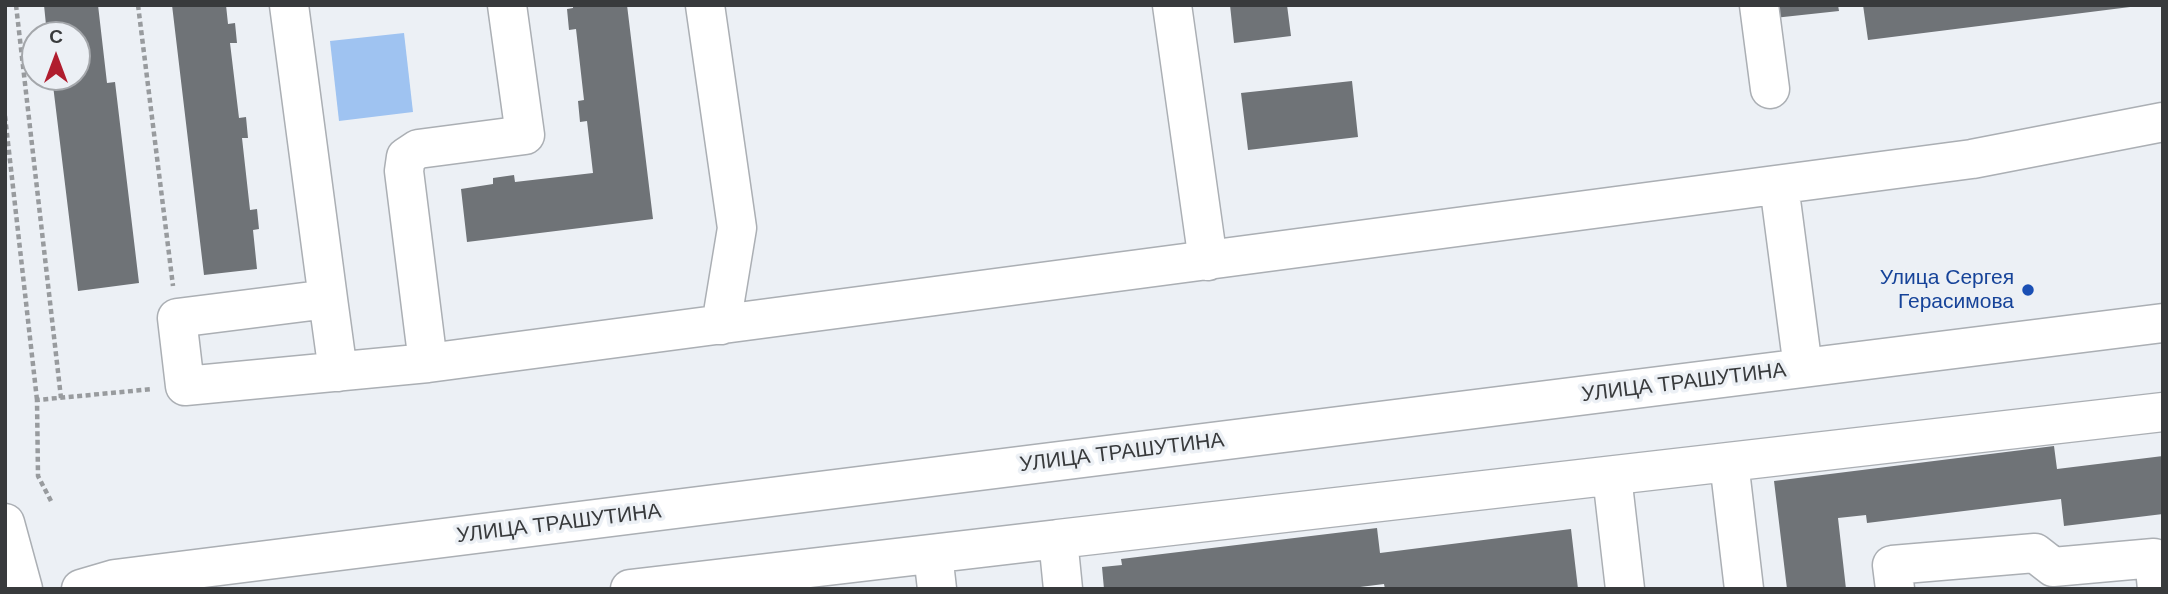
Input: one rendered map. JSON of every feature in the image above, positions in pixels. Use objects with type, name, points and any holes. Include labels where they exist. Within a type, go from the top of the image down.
[{"type":"street","points":[[289,5],[338,372]]},
{"type":"street","points":[[428,363],[404,171],[406,157],[418,149],[525,135],[507,5]]},
{"type":"street","points":[[705,5],[737,228],[721,325]]},
{"type":"street","points":[[1172,5],[1209,261]]},
{"type":"street","points":[[1759,5],[1770,89]]},
{"type":"street","points":[[328,299],[177,318],[185,386],[428,363],[1779,185],[1972,159],[2163,122]]},
{"type":"street","points":[[1779,185],[1803,368]]},
{"type":"street","name":"УЛИЦА ТРАШУТИНА","points":[[81,589],[115,579],[2163,323]]},
{"type":"street","points":[[630,589],[935,571],[1058,539],[2163,412]]},
{"type":"street","points":[[1729,462],[1744,589]]},
{"type":"street","points":[[1612,475],[1625,589]]},
{"type":"street","points":[[5,523],[23,589]]},
{"type":"street","points":[[1058,539],[1063,589]]},
{"type":"street","points":[[1895,589],[1892,565],[2035,553],[2053,567],[2154,558],[2157,589]]},
{"type":"path","points":[[16,5],[61,398]]},
{"type":"path","points":[[138,5],[177,318]]},
{"type":"path","points":[[5,116],[37,400],[38,476],[51,500]]},
{"type":"path","points":[[37,400],[185,386]]},
{"type":"shaded area","points":[[404,33],[413,112],[339,121],[330,41]]},
{"type":"building","points":[[44,5],[98,5],[107,83],[115,82],[139,283],[78,291],[54,91],[91,91],[91,21],[46,21]]},
{"type":"building","points":[[172,5],[226,5],[228,24],[235,23],[237,43],[230,43],[239,118],[246,117],[248,138],[242,138],[250,210],[257,209],[259,229],[253,230],[257,269],[204,275]]},
{"type":"building","points":[[573,5],[627,5],[653,219],[467,242],[461,189],[493,184],[493,178],[514,175],[515,182],[593,173],[587,121],[580,122],[578,101],[584,100],[576,29],[569,30],[567,9],[573,8]]},
{"type":"building","points":[[1230,5],[1287,5],[1291,36],[1234,43]]},
{"type":"building","points":[[1773,5],[1838,5],[1839,11],[1774,18]]},
{"type":"building","points":[[1863,5],[2130,5],[2130,7],[1868,40]]},
{"type":"building","points":[[1352,81],[1358,137],[1248,150],[1241,93]]},
{"type":"building","points":[[2054,446],[2057,469],[2163,456],[2163,514],[2064,526],[2061,499],[1867,523],[1866,515],[1838,518],[1846,589],[1787,589],[1774,481]]},
{"type":"building","points":[[1377,528],[1380,553],[1571,529],[1578,589],[1385,589],[1384,584],[1344,589],[1104,589],[1102,567],[1122,565],[1121,559]]},
{"type":"place","name":"Улица Сергея Герасимова","points":[[2028,290]]}]
